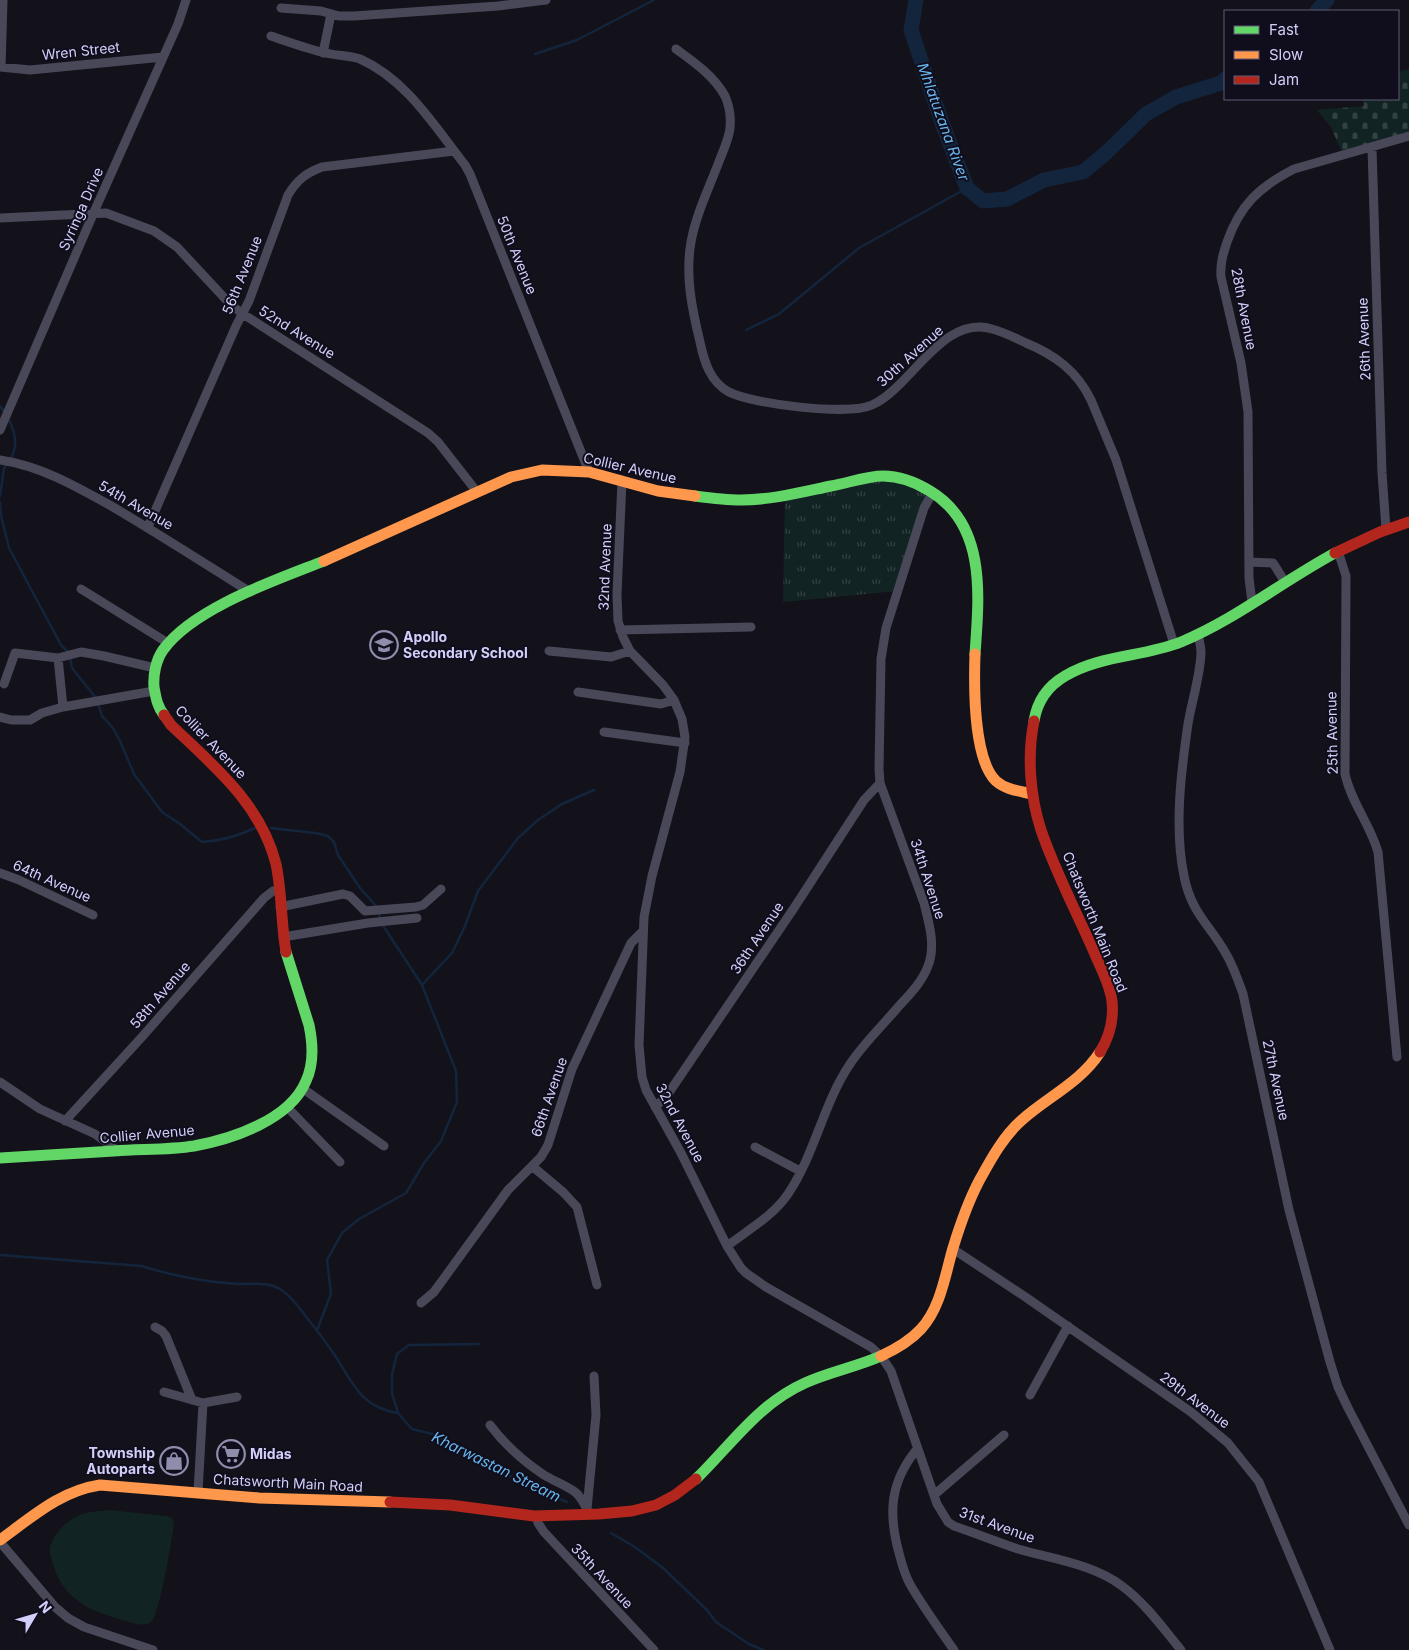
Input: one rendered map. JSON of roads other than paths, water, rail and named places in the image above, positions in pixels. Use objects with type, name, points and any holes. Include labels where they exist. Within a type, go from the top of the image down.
[{"type":"street","name":"Wren Street","points":[[3,0],[1,67],[30,70],[163,57]]},
{"type":"street","name":"Syringa Drive","points":[[2,426],[94,212],[178,24],[186,0]]},
{"type":"street","points":[[281,8],[321,12],[339,16],[368,16],[546,0]]},
{"type":"street","points":[[323,52],[330,14]]},
{"type":"street","name":"50th Avenue","points":[[271,36],[323,52],[357,58],[382,73],[416,102],[454,151],[470,174],[588,472]]},
{"type":"street","name":"30th Avenue","points":[[676,49],[705,71],[715,82],[726,98],[729,114],[730,128],[696,224],[689,256],[690,296],[693,316],[704,362],[715,380],[732,394],[761,402],[832,410],[858,410],[883,400],[944,341],[954,334],[970,328],[992,328],[1051,354],[1073,372],[1091,400],[1116,460],[1174,644]]},
{"type":"street","name":"28th Avenue","points":[[1252,602],[1249,562],[1248,412],[1241,363],[1221,277],[1221,265],[1233,225],[1241,211],[1257,194],[1294,169],[1409,136]]},
{"type":"street","name":"26th Avenue","points":[[1372,148],[1381,444],[1386,529]]},
{"type":"street","name":"56th Avenue","points":[[148,527],[236,326],[249,301],[288,195],[296,182],[304,175],[322,167],[454,151]]},
{"type":"street","name":"52nd Avenue","points":[[0,218],[94,212],[106,213],[163,236],[177,247],[231,305],[243,314],[418,425],[438,442],[477,492]]},
{"type":"street","name":"54th Avenue","points":[[2,460],[30,466],[68,482],[148,527],[250,592]]},
{"type":"street","name":"Collier Avenue","points":[[0,1158],[119,1152],[193,1146],[221,1141],[275,1118],[287,1107],[302,1088],[311,1068],[313,1051],[311,1037],[290,968],[283,937],[276,865],[271,848],[256,813],[242,795],[171,725],[161,711],[154,691],[155,668],[158,658],[168,643],[181,630],[236,597],[341,554],[511,477],[542,470],[588,472],[658,491],[716,499],[742,500],[820,489],[882,476],[892,476],[915,483],[933,492],[962,521],[970,539],[975,564],[978,588],[974,678],[975,708],[978,732],[985,759],[993,778],[999,784],[1011,790],[1032,794]]},
{"type":"street","name":"32nd Avenue","points":[[622,481],[617,611],[620,630],[630,651],[674,700],[682,719],[685,743],[678,780],[652,876],[643,931],[639,1045],[640,1066],[646,1090],[727,1246],[746,1273],[766,1287],[871,1348],[881,1356]]},
{"type":"street","name":"34th Avenue","points":[[727,1246],[754,1227],[779,1205],[790,1191],[845,1071],[859,1052],[915,988],[929,963],[931,944],[924,902],[880,783],[879,769],[881,660],[886,628],[924,508],[933,492]]},
{"type":"street","name":"Chatsworth Main Road","points":[[0,1541],[61,1496],[87,1486],[100,1485],[284,1499],[437,1504],[537,1516],[638,1510],[661,1504],[682,1492],[697,1479],[744,1426],[766,1406],[792,1389],[817,1377],[881,1356],[899,1348],[920,1331],[930,1316],[941,1293],[965,1209],[998,1148],[1020,1122],[1080,1076],[1102,1050],[1109,1037],[1112,1021],[1112,1004],[1107,984],[1039,824],[1032,794],[1030,737],[1039,702],[1061,678],[1086,664],[1153,651],[1198,634],[1338,551],[1386,529],[1409,522]]},
{"type":"street","name":"25th Avenue","points":[[1338,551],[1346,576],[1345,774],[1350,793],[1378,852],[1397,1058]]},
{"type":"street","points":[[1249,562],[1274,563],[1285,582]]},
{"type":"street","points":[[81,588],[168,643]]},
{"type":"street","points":[[620,630],[751,627]]},
{"type":"street","name":"27th Avenue","points":[[1198,634],[1201,652],[1188,723],[1180,800],[1181,849],[1187,892],[1194,908],[1225,951],[1243,994],[1289,1210],[1335,1378],[1348,1408],[1409,1525]]},
{"type":"street","points":[[549,651],[611,657],[630,651]]},
{"type":"street","points":[[4,684],[15,653],[58,658],[81,652],[155,668]]},
{"type":"street","points":[[58,658],[64,707]]},
{"type":"street","points":[[0,717],[11,720],[30,720],[42,713],[64,707],[154,691]]},
{"type":"street","points":[[578,692],[661,704],[674,700]]},
{"type":"street","points":[[604,732],[685,743]]},
{"type":"street","name":"36th Avenue","points":[[655,1107],[666,1097],[794,908],[864,800],[880,783]]},
{"type":"street","name":"64th Avenue","points":[[0,873],[19,880],[92,915]]},
{"type":"street","points":[[280,907],[343,894],[350,896],[363,910],[384,910],[423,905],[441,889]]},
{"type":"street","name":"58th Avenue","points":[[65,1121],[264,898],[273,891],[278,890]]},
{"type":"street","points":[[283,937],[386,920],[417,918]]},
{"type":"street","name":"66th Avenue","points":[[420,1302],[434,1292],[508,1190],[532,1166],[548,1144],[572,1068],[631,943],[643,931]]},
{"type":"street","points":[[0,1082],[40,1109],[95,1134],[119,1152]]},
{"type":"street","points":[[302,1088],[384,1146]]},
{"type":"street","points":[[287,1107],[340,1162]]},
{"type":"street","points":[[755,1147],[800,1171]]},
{"type":"street","points":[[532,1166],[563,1192],[577,1207],[598,1285]]},
{"type":"street","name":"29th Avenue","points":[[953,1249],[1191,1412],[1228,1443],[1246,1463],[1259,1482],[1330,1650]]},
{"type":"street","points":[[1030,1395],[1068,1326]]},
{"type":"street","points":[[155,1327],[162,1330],[168,1340],[192,1400]]},
{"type":"street","name":"31st Avenue","points":[[881,1356],[890,1372],[941,1513],[948,1522],[954,1526],[1017,1548],[1088,1569],[1120,1584],[1132,1594],[1181,1650]]},
{"type":"street","points":[[589,1512],[596,1415],[594,1376]]},
{"type":"street","points":[[164,1392],[203,1403],[237,1397]]},
{"type":"street","points":[[198,1492],[203,1403]]},
{"type":"street","points":[[490,1425],[504,1443],[527,1462],[550,1479],[574,1491],[589,1512]]},
{"type":"street","points":[[934,1495],[1004,1436]]},
{"type":"street","points":[[918,1449],[906,1464],[896,1485],[892,1514],[895,1539],[910,1585],[954,1650]]},
{"type":"street","name":"35th Avenue","points":[[537,1516],[538,1523],[544,1532],[654,1650]]},
{"type":"street","points":[[0,1541],[55,1607],[68,1618],[84,1627],[139,1648],[153,1650]]},
{"type":"waterway","points":[[535,54],[577,40],[654,0]]},
{"type":"waterway","name":"Mhlatuzana River","points":[[916,0],[911,30],[942,123],[967,188],[983,201],[1007,199],[1044,180],[1083,172],[1106,153],[1146,114],[1176,97],[1221,83],[1224,80]]},
{"type":"waterway","name":"Mhlatuzana River","points":[[1318,10],[1327,0]]},
{"type":"waterway","points":[[746,330],[779,314],[859,248],[967,188]]},
{"type":"waterway","points":[[0,406],[5,413]]},
{"type":"waterway","points":[[8,418],[15,438],[13,454],[10,459]]},
{"type":"waterway","points":[[0,496],[4,468],[7,464]]},
{"type":"waterway","points":[[0,502],[1,515],[9,548],[61,645],[68,652]]},
{"type":"waterway","points":[[70,658],[72,668],[96,698]]},
{"type":"waterway","points":[[98,703],[102,716],[113,728],[120,741],[134,774],[162,812],[202,842],[229,838],[255,828]]},
{"type":"waterway","points":[[422,985],[452,953],[465,926],[478,891],[518,838],[538,820],[562,804],[594,790]]},
{"type":"waterway","points":[[271,828],[315,833],[328,836],[334,842],[338,855],[360,888],[377,907],[382,924],[422,985],[456,1071],[457,1102],[441,1141],[424,1163],[406,1193],[359,1219],[342,1233],[327,1260],[331,1294],[317,1330]]},
{"type":"waterway","points":[[0,1255],[142,1266],[170,1274],[216,1282],[271,1285],[287,1294],[299,1307],[360,1393],[376,1406],[398,1413]]},
{"type":"waterway","name":"Kharwastan Stream","points":[[479,1344],[409,1345],[397,1354],[392,1374],[392,1393],[398,1413],[412,1429],[432,1434],[533,1488],[567,1502]]},
{"type":"waterway","name":"Kharwastan Stream","points":[[611,1533],[635,1547],[663,1568],[707,1610],[716,1622],[749,1644],[763,1650]]},
{"type":"place","name":"Apollo Secondary School","points":[[384,645]]},
{"type":"place","name":"Midas","points":[[231,1454]]},
{"type":"place","name":"Township Autoparts","points":[[174,1461]]}]
